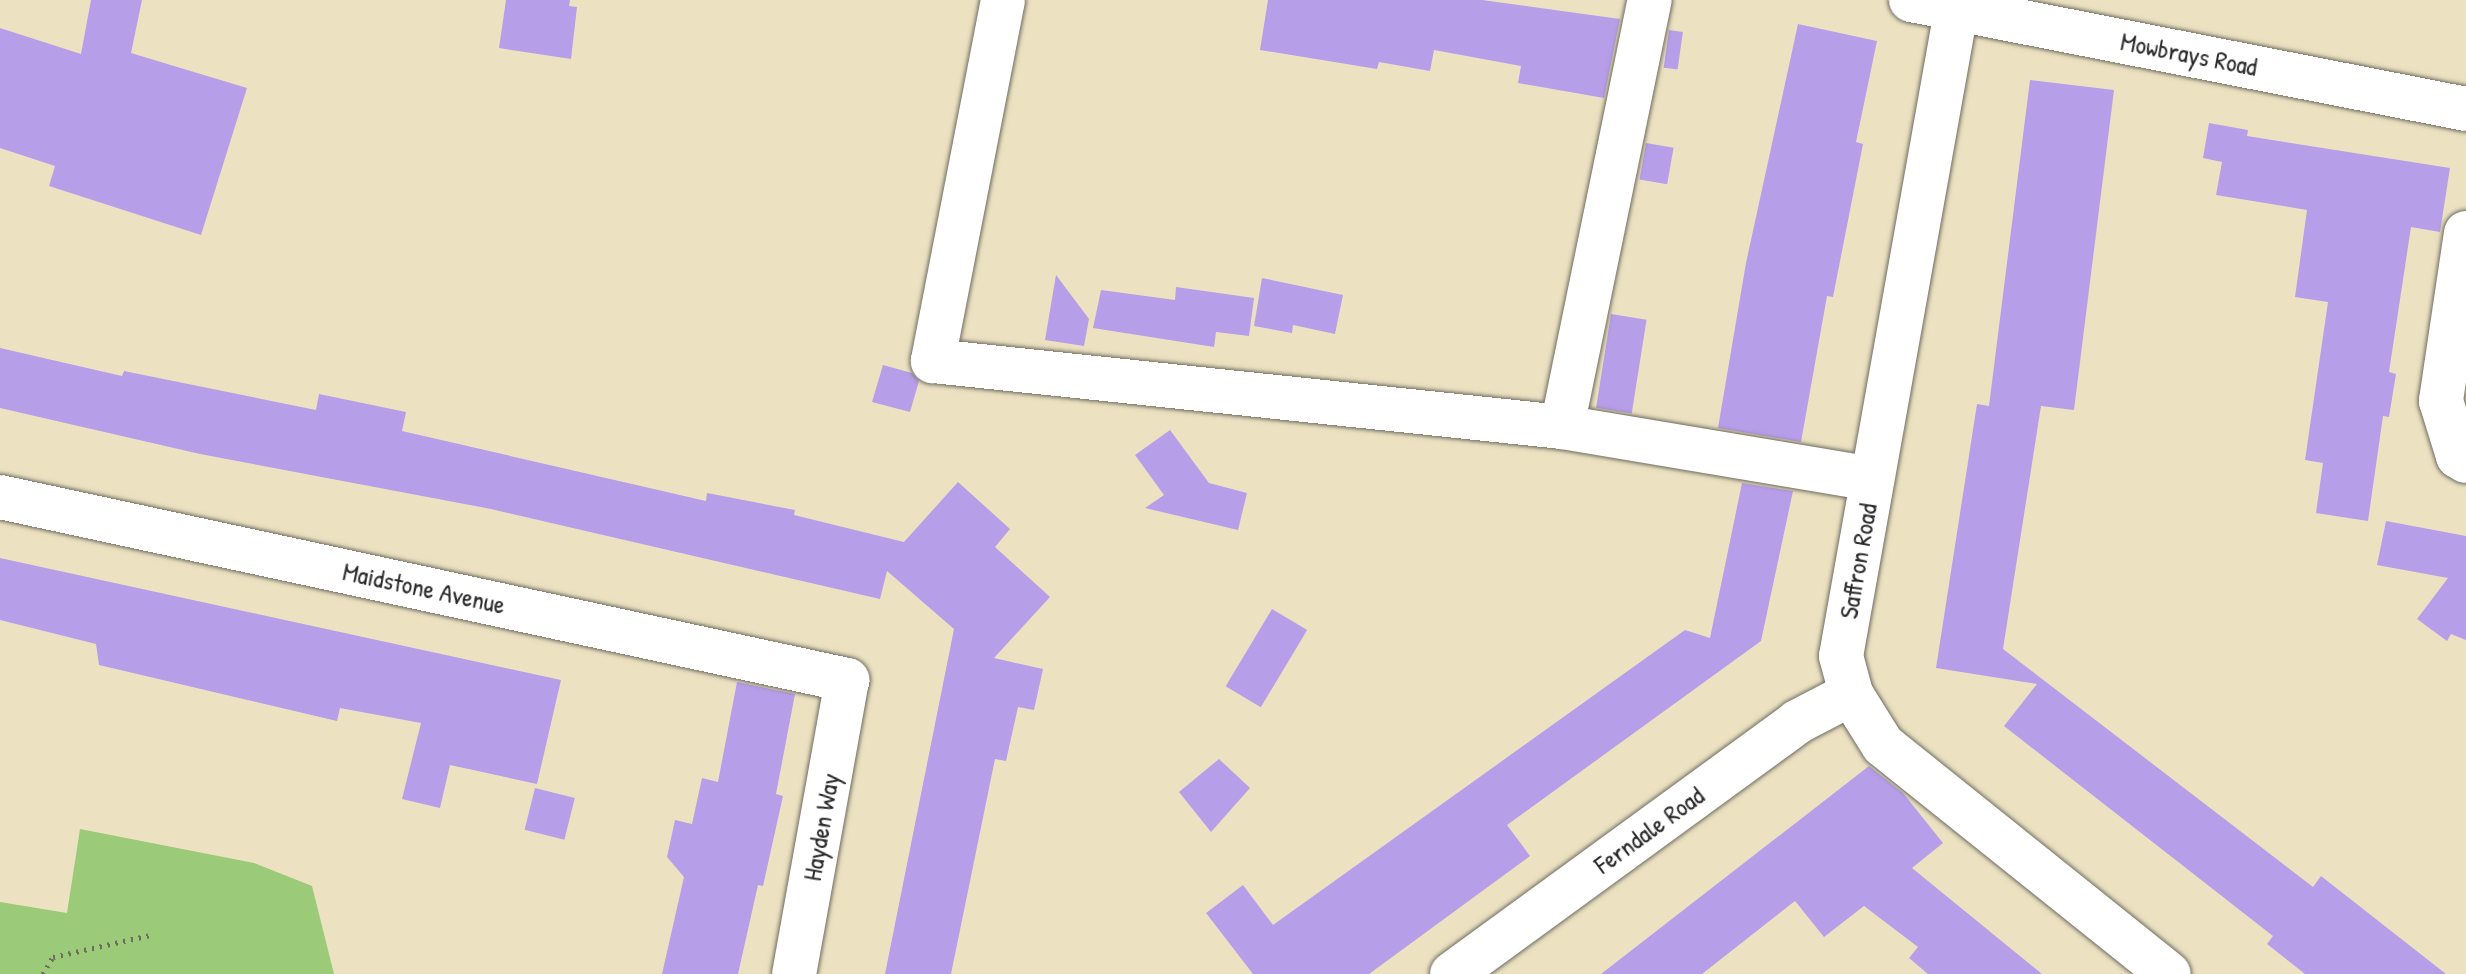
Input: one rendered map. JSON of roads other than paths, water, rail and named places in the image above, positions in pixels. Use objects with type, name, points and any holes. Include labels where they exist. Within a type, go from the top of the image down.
[{"type":"street","points":[[1003,0],[933,361],[1562,427],[1872,479]]},
{"type":"street","points":[[1562,427],[1650,0]]},
{"type":"street","name":"Mowbrays Road","points":[[1911,0],[1957,4],[2466,109]]},
{"type":"street","name":"Saffron Road","points":[[1957,4],[1841,656],[1851,694],[1883,745],[2169,974]]},
{"type":"street","points":[[2466,233],[2454,404],[2458,456],[2466,461]]},
{"type":"street","name":"Maidstone Avenue","points":[[0,497],[847,680]]},
{"type":"street","name":"Hayden Way","points":[[794,974],[847,680]]},
{"type":"street","name":"Ferndale Road","points":[[1452,974],[1797,722],[1851,694]]}]
